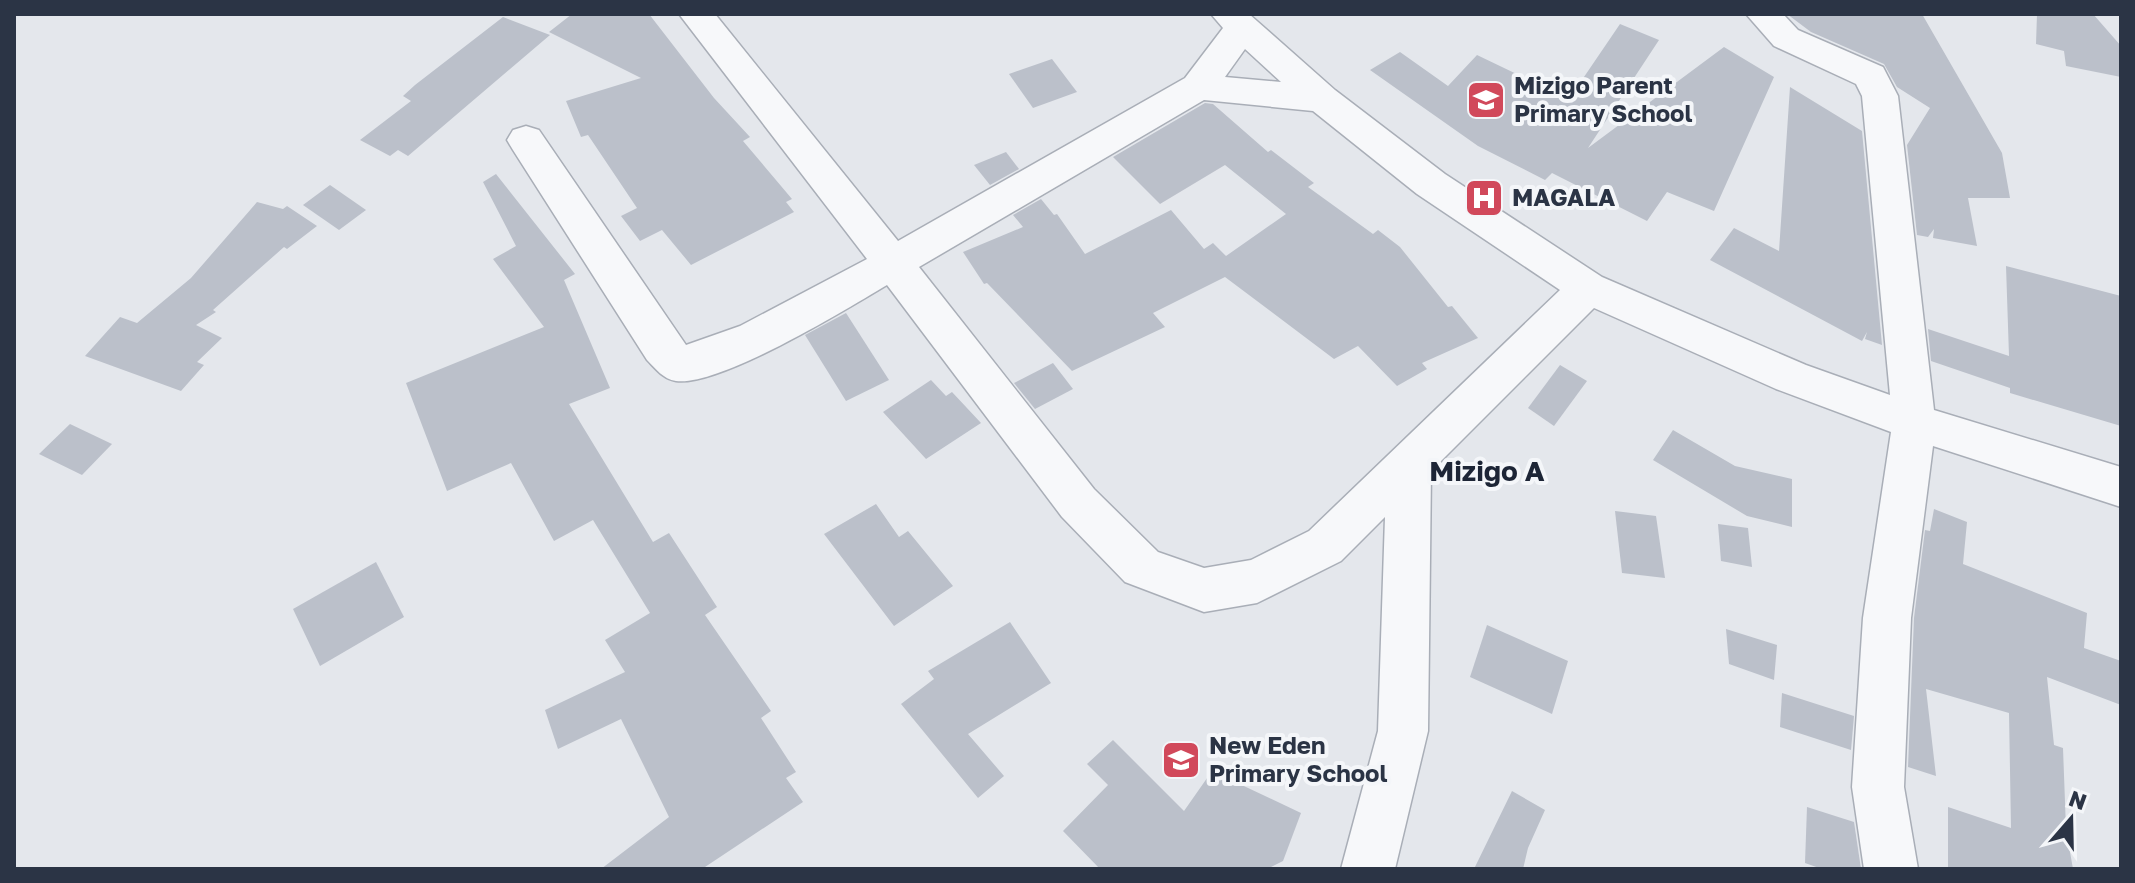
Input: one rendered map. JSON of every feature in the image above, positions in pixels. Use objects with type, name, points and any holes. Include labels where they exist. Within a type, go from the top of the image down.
[{"type":"street","points":[[696,14],[1078,503],[1142,567],[1204,590],[1257,581],[1325,546],[1588,288]]},
{"type":"street","points":[[1763,14],[1786,38],[1870,76],[1880,96],[1914,422],[1887,618],[1878,787],[1891,869]]},
{"type":"street","points":[[526,140],[662,348],[678,364],[699,364],[893,263],[1198,87],[1235,20],[1322,99],[1431,184],[1588,288],[1696,338],[1914,422],[2121,487]]},
{"type":"street","points":[[1198,87],[1322,99]]},
{"type":"street","points":[[1368,869],[1403,731],[1409,463]]},
{"type":"building","points":[[572,14],[649,14],[714,98],[750,137],[743,141],[792,199],[786,202],[794,212],[691,265],[662,230],[640,241],[621,216],[637,208],[588,135],[581,137],[566,101],[641,78],[549,32]]},
{"type":"building","points":[[1787,14],[1922,14],[2002,153],[2010,198],[1968,198],[1977,246],[1933,238],[1934,229],[1928,237],[1917,235],[1907,145],[1930,108],[1897,87],[1884,64],[1811,32]]},
{"type":"building","points":[[2037,14],[2093,14],[2121,46],[2121,77],[2066,66],[2064,51],[2036,44]]},
{"type":"building","points":[[503,17],[550,35],[408,156],[398,150],[390,156],[360,140],[411,101],[403,96],[415,85]]},
{"type":"building","points":[[1620,24],[1659,40],[1588,148],[1724,47],[1774,77],[1714,211],[1667,192],[1647,221],[1552,173],[1545,180],[1478,146],[1370,70],[1400,52],[1448,86],[1477,55],[1569,99]]},
{"type":"building","points":[[1052,59],[1077,92],[1033,108],[1009,74]]},
{"type":"building","points":[[1790,87],[1862,131],[1882,345],[1865,339],[1867,332],[1862,341],[1710,260],[1734,228],[1779,251]]},
{"type":"building","points":[[1205,103],[1213,104],[1268,152],[1271,150],[1314,183],[1308,187],[1373,234],[1378,230],[1400,247],[1448,307],[1452,306],[1478,338],[1422,363],[1427,369],[1397,386],[1358,346],[1334,359],[1225,277],[1153,313],[1165,327],[1072,371],[987,283],[984,284],[963,252],[1023,227],[1013,215],[1041,199],[1054,215],[1057,214],[1085,254],[1171,210],[1204,249],[1213,243],[1226,256],[1286,214],[1225,165],[1160,204],[1113,157]]},
{"type":"building","points":[[1006,152],[1019,169],[990,185],[974,165]]},
{"type":"building","points":[[496,174],[575,274],[564,280],[610,388],[569,404],[653,542],[669,533],[717,607],[705,615],[771,711],[761,718],[796,772],[786,778],[803,802],[702,869],[601,869],[669,817],[621,719],[558,749],[545,710],[625,672],[605,640],[650,613],[593,520],[554,541],[511,463],[447,491],[406,383],[544,327],[493,259],[516,246],[483,182]]},
{"type":"building","points":[[330,185],[366,210],[339,230],[303,205]]},
{"type":"building","points":[[257,202],[283,209],[287,206],[317,226],[287,249],[284,247],[213,310],[216,312],[196,325],[222,338],[197,362],[204,365],[181,391],[85,356],[120,317],[137,323],[191,278]]},
{"type":"building","points":[[2006,266],[2121,296],[2121,426],[2010,393],[2010,388],[1931,361],[1928,329],[2009,356]]},
{"type":"building","points":[[846,313],[889,380],[846,401],[805,335]]},
{"type":"building","points":[[1053,363],[1073,389],[1035,409],[1014,383]]},
{"type":"building","points":[[1560,365],[1587,381],[1554,426],[1528,408]]},
{"type":"building","points":[[931,380],[946,396],[952,392],[981,423],[926,459],[883,412]]},
{"type":"building","points":[[70,424],[112,444],[82,475],[39,454]]},
{"type":"building","points":[[1673,430],[1735,466],[1792,479],[1792,527],[1747,516],[1653,460]]},
{"type":"building","points":[[876,504],[899,537],[908,531],[953,586],[894,626],[824,534]]},
{"type":"building","points":[[1934,509],[1967,522],[1963,564],[2087,613],[2084,648],[2121,661],[2121,705],[2047,677],[2054,745],[2063,748],[2066,829],[2073,869],[1948,869],[1948,807],[2011,828],[2009,713],[1926,689],[1936,776],[1908,767],[1914,618],[1925,530],[1930,531]]},
{"type":"building","points":[[1615,511],[1656,516],[1665,578],[1622,573]]},
{"type":"building","points":[[1718,524],[1748,528],[1752,567],[1721,561]]},
{"type":"building","points":[[376,562],[404,617],[320,666],[293,609]]},
{"type":"building","points":[[1010,622],[1051,683],[968,734],[1004,776],[978,798],[901,704],[934,679],[928,671]]},
{"type":"building","points":[[1487,625],[1568,661],[1552,714],[1470,677]]},
{"type":"building","points":[[1726,629],[1777,645],[1774,680],[1729,664]]},
{"type":"building","points":[[1782,693],[1854,716],[1851,750],[1780,727]]},
{"type":"building","points":[[1113,740],[1184,811],[1212,771],[1301,813],[1283,861],[1267,869],[1100,869],[1063,831],[1108,785],[1087,764]]},
{"type":"building","points":[[1512,791],[1545,810],[1528,848],[1523,869],[1474,869]]},
{"type":"building","points":[[1807,807],[1854,822],[1861,869],[1822,869],[1805,863]]},
{"type":"place","name":"Mizigo Parent Primary School","points":[[1486,100]]},
{"type":"place","name":"MAGALA","points":[[1484,198]]},
{"type":"place","name":"New Eden Primary School","points":[[1181,760]]},
{"type":"district","name":"Mizigo A","points":[[1487,471]]}]
